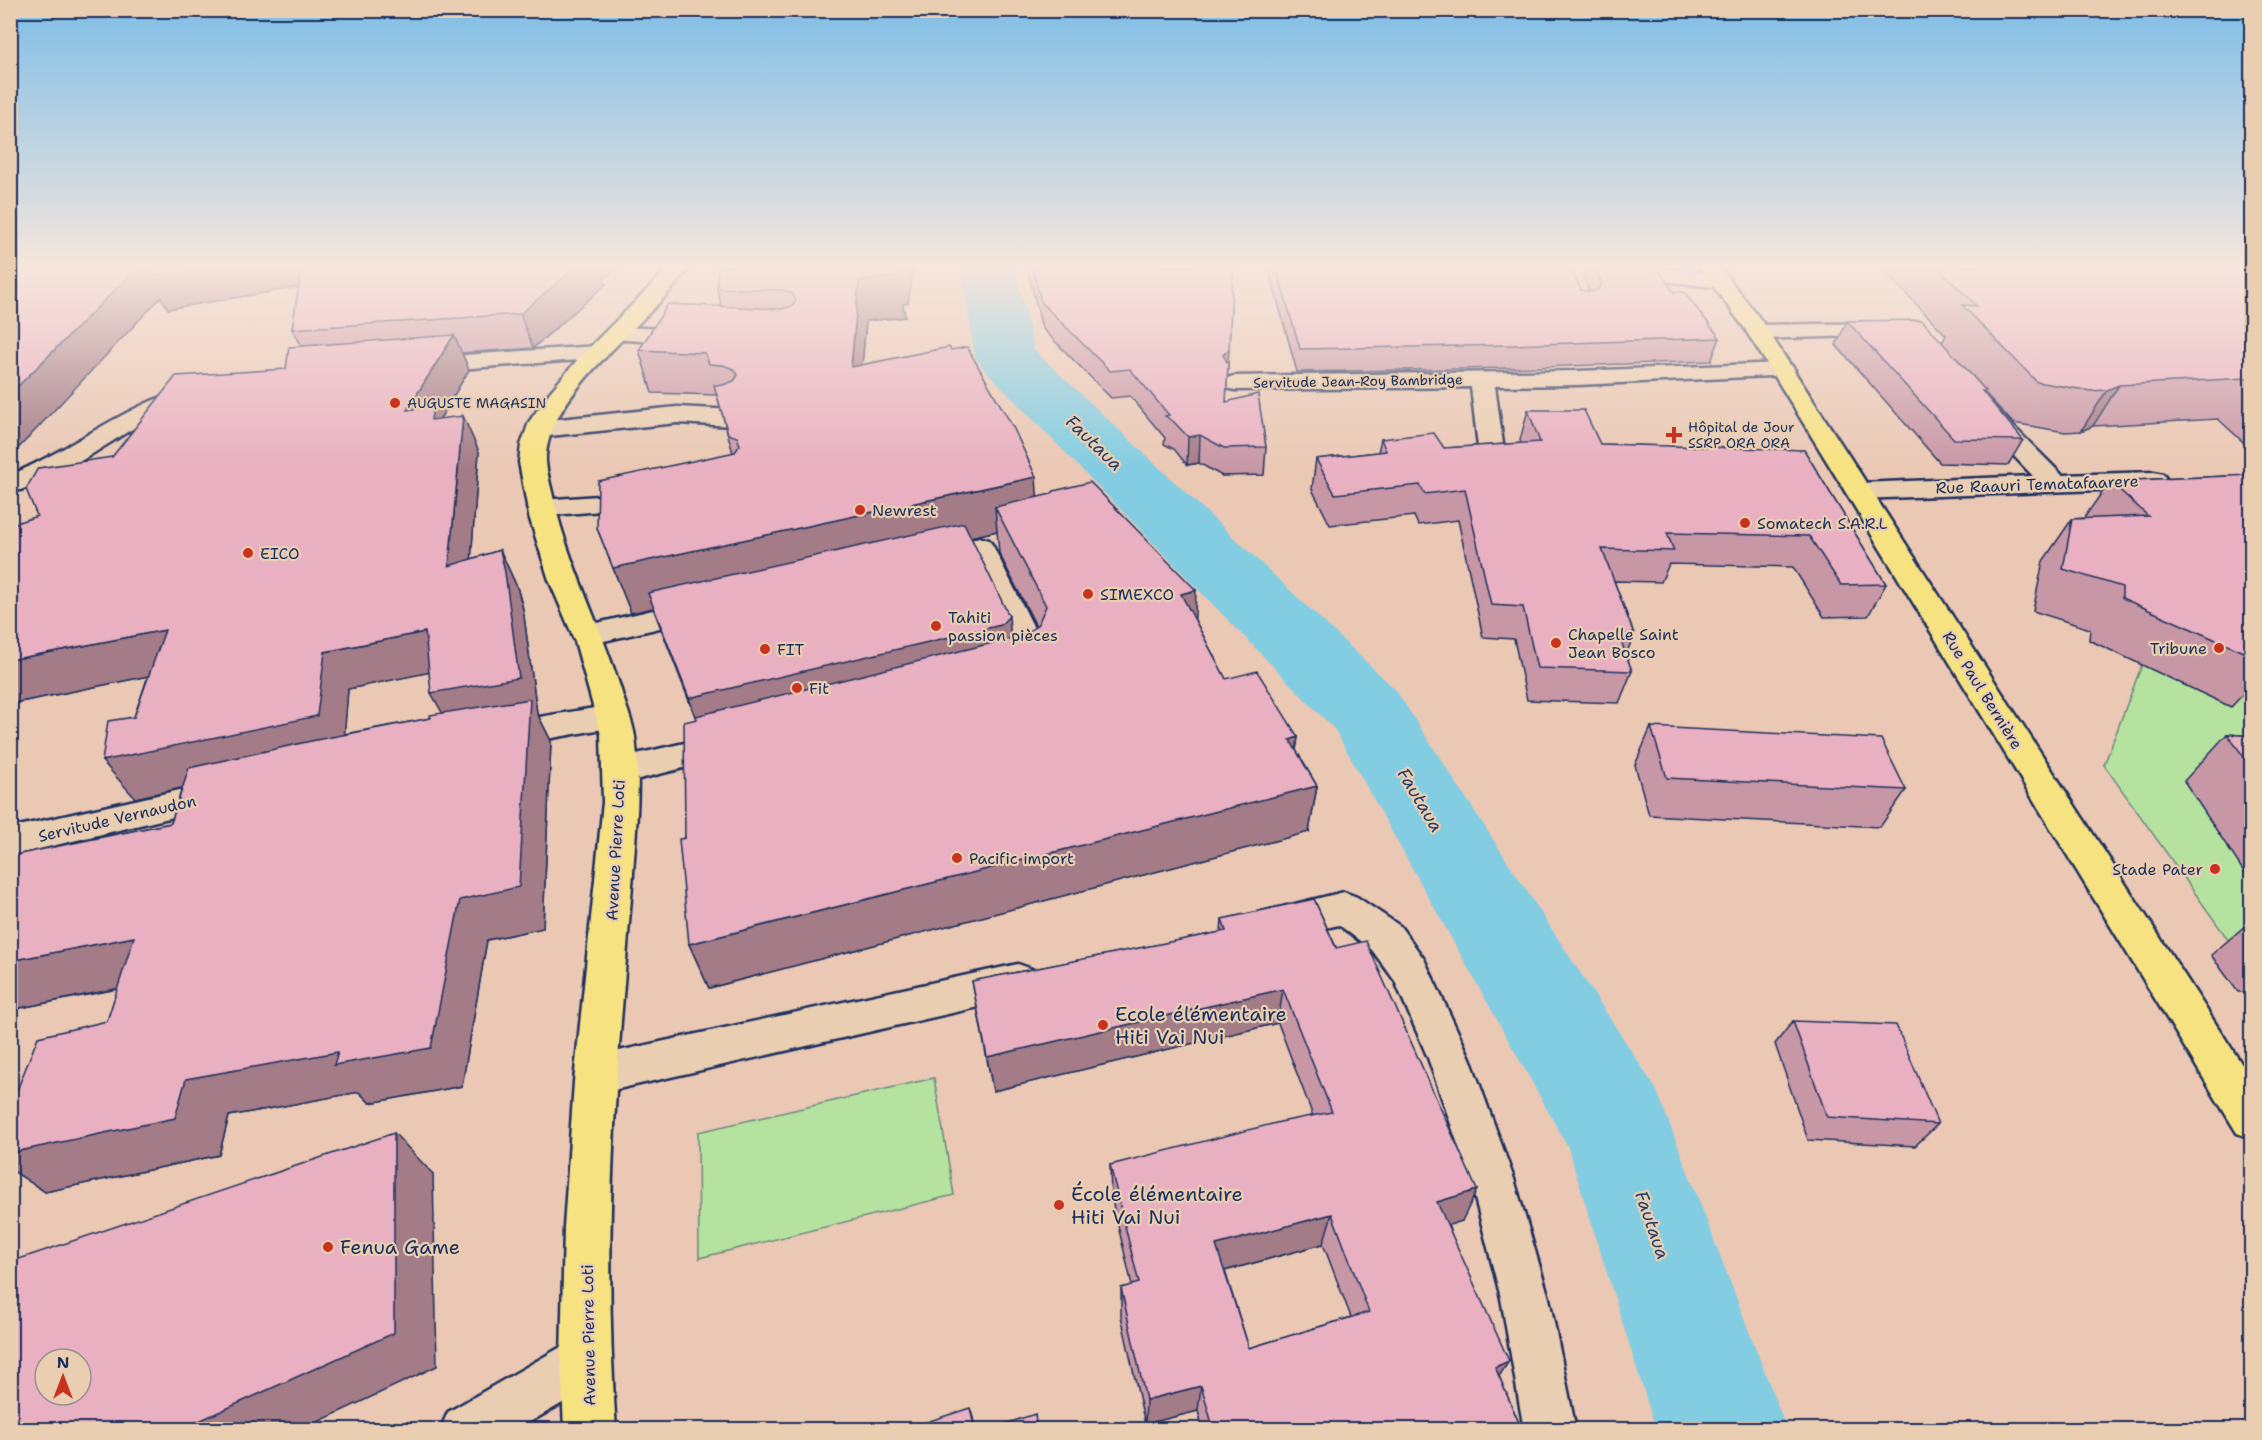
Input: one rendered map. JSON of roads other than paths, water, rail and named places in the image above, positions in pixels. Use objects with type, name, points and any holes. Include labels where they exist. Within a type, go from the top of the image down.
[{"type":"main road","name":"Avenue Pierre Loti","points":[[590,1430],[586,1361],[587,1227],[596,1075],[621,802],[618,735],[587,635],[564,580],[541,508],[532,462],[534,445],[540,429],[559,397],[617,333]]},
{"type":"main road","name":"Rue Paul Bernière","points":[[1759,333],[2252,1119]]},
{"type":"street","points":[[396,367],[607,343],[710,338]]},
{"type":"street","name":"Servitude Jean-Roy Bambridge","points":[[1235,383],[1577,378],[1783,370]]},
{"type":"street","name":"Servitude Jean-Roy Bambridge","points":[[1451,463],[1491,451],[1482,379]]},
{"type":"street","points":[[10,485],[55,466],[142,412],[176,398],[215,389]]},
{"type":"street","points":[[1972,397],[2054,483]]},
{"type":"street","points":[[540,429],[677,415],[734,418]]},
{"type":"street","name":"Rue Raauri Tematafaarere","points":[[1859,491],[2184,480]]},
{"type":"street","points":[[541,508],[664,500]]},
{"type":"street","points":[[995,678],[1016,672],[1028,663],[1031,654],[967,549],[1011,539]]},
{"type":"street","points":[[587,635],[725,603]]},
{"type":"street","points":[[467,741],[613,717]]},
{"type":"street","points":[[619,771],[757,738]]},
{"type":"street","name":"Servitude Vernaudon","points":[[10,842],[249,787]]},
{"type":"street","points":[[1239,931],[1344,908],[1386,938],[1410,970],[1449,1058],[1492,1179],[1525,1298],[1550,1430]]},
{"type":"street","points":[[596,1075],[1053,973]]},
{"type":"street","points":[[466,1430],[586,1361]]},
{"type":"waterway","name":"Fautaua","points":[[1001,333],[1005,356],[1366,710],[1617,1126],[1722,1430]]},
{"type":"place","name":"AUGUSTE MAGASIN","points":[[395,403]]},
{"type":"place","name":"Hôpital de Jour SSRP ORA ORA","points":[[1674,435]]},
{"type":"place","name":"Newrest","points":[[860,510]]},
{"type":"place","name":"Somatech S.A.R.L","points":[[1745,523]]},
{"type":"place","name":"EICO","points":[[248,553]]},
{"type":"place","name":"SIMEXCO","points":[[1088,594]]},
{"type":"place","name":"Tahiti passion pièces","points":[[936,626]]},
{"type":"place","name":"Chapelle Saint Jean Bosco","points":[[1556,643]]},
{"type":"place","name":"Tribune","points":[[2219,648]]},
{"type":"place","name":"FIT","points":[[765,649]]},
{"type":"place","name":"Fit","points":[[797,688]]},
{"type":"place","name":"Pacific import","points":[[957,858]]},
{"type":"place","name":"Stade Pater","points":[[2215,869]]},
{"type":"place","name":"Ecole élémentaire Hiti Vai Nui","points":[[1103,1025]]},
{"type":"place","name":"École élémentaire Hiti Vai Nui","points":[[1059,1205]]},
{"type":"place","name":"Fenua Game","points":[[328,1247]]}]
